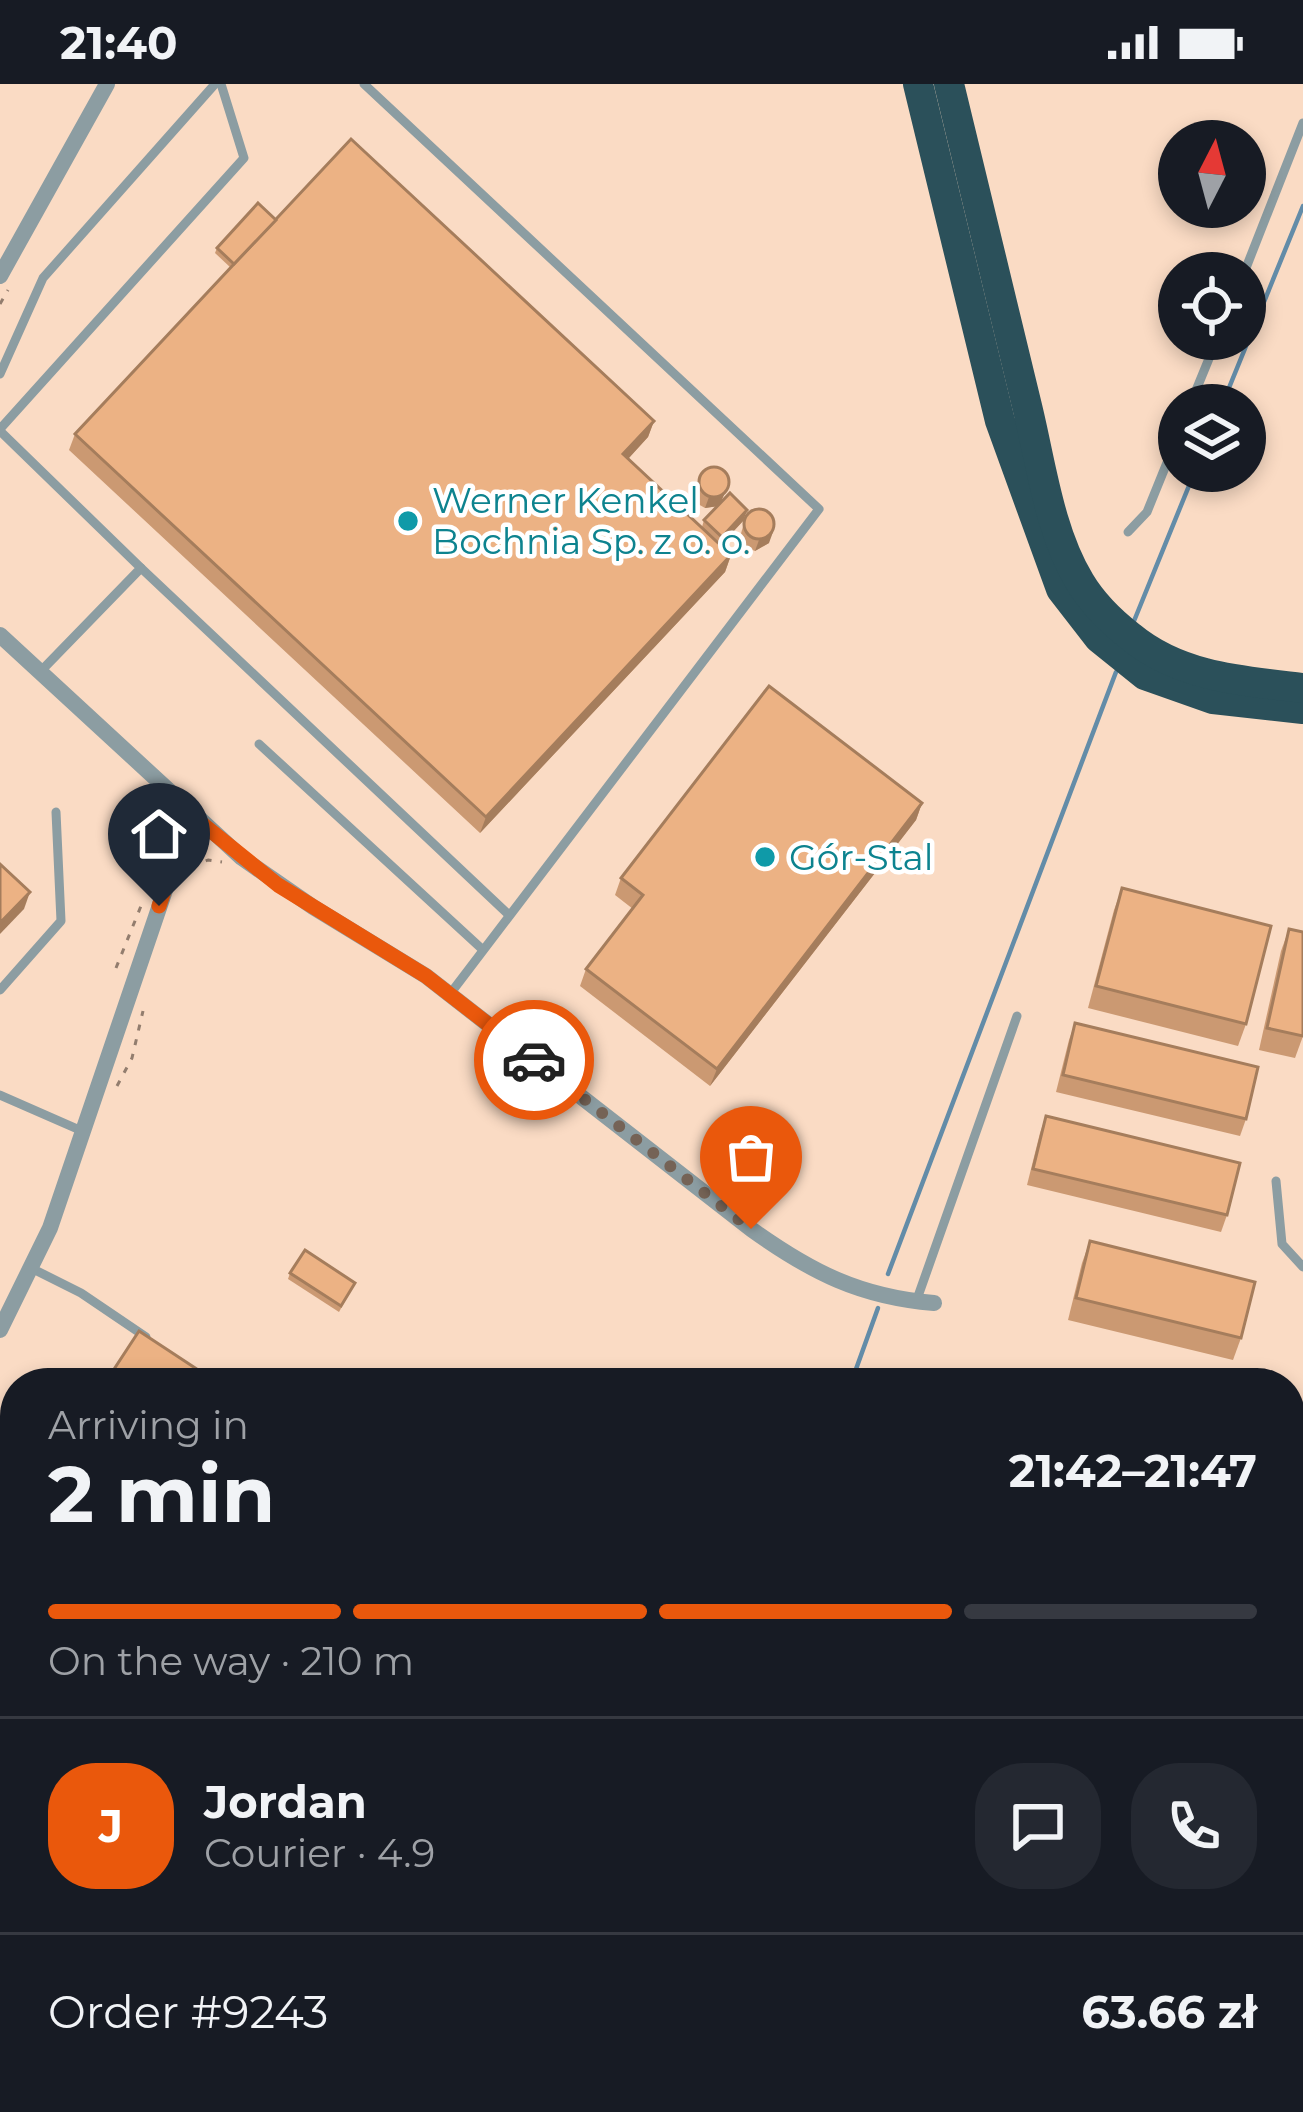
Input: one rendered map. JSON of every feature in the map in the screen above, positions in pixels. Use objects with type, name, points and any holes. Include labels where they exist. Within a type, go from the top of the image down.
[{"type":"highway","points":[[918,84],[1000,421],[1060,589],[1099,638],[1145,675],[1213,699],[1303,710]]},
{"type":"highway","points":[[949,84],[1063,545],[1081,582],[1129,636],[1155,654],[1225,679],[1303,688]]},
{"type":"street","points":[[0,276],[107,84]]},
{"type":"street","points":[[0,635],[190,814],[278,885],[400,958],[450,994],[784,1253],[866,1292],[925,1302]]},
{"type":"street","points":[[0,1330],[32,1269],[190,814]]},
{"type":"lane","points":[[0,374],[43,278],[218,84],[244,158],[0,430],[508,915]]},
{"type":"lane","points":[[364,84],[819,508],[450,994]]},
{"type":"lane","points":[[1252,252],[1303,124]]},
{"type":"lane","points":[[1128,532],[1147,512],[1158,485]]},
{"type":"lane","points":[[40,672],[141,568]]},
{"type":"lane","points":[[259,744],[482,949]]},
{"type":"lane","points":[[0,990],[61,921],[56,812]]},
{"type":"lane","points":[[925,1302],[1017,1016]]},
{"type":"lane","points":[[0,1095],[82,1132]]},
{"type":"lane","points":[[1276,1181],[1282,1244],[1303,1268]]},
{"type":"lane","points":[[32,1269],[81,1293],[156,1344]]},
{"type":"building","name":"Werner Kenkel Bochnia Sp. z o. o.","points":[[351,139],[654,421],[623,454],[731,555],[486,817],[75,434]]},
{"type":"building","points":[[258,203],[276,220],[234,264],[217,248]]},
{"type":"building","points":[[714,467],[729,482],[714,497],[699,482]]},
{"type":"building","points":[[730,493],[747,510],[722,537],[704,520]]},
{"type":"building","points":[[759,509],[774,524],[759,539],[744,524]]},
{"type":"building","name":"Gór-Stal","points":[[769,686],[922,803],[717,1069],[586,969],[643,895],[621,878]]},
{"type":"building","points":[[0,864],[30,892],[0,923]]},
{"type":"building","points":[[1122,888],[1271,926],[1246,1024],[1096,986]]},
{"type":"building","points":[[1289,929],[1303,932],[1303,1036],[1267,1028]]},
{"type":"building","points":[[1075,1023],[1258,1067],[1246,1119],[1063,1075]]},
{"type":"building","points":[[1046,1116],[1240,1163],[1227,1215],[1033,1169]]},
{"type":"building","points":[[1090,1241],[1255,1282],[1241,1338],[1076,1298]]},
{"type":"building","points":[[305,1250],[355,1283],[341,1306],[290,1273]]},
{"type":"building","points":[[139,1331],[195,1368],[115,1368]]},
{"type":"waterway","points":[[1231,384],[1303,206]]},
{"type":"waterway","points":[[1134,621],[1186,492]]},
{"type":"waterway","points":[[888,1274],[1116,672]]},
{"type":"waterway","points":[[856,1368],[878,1308]]},
{"type":"way so far","points":[[534,1060],[751,1229]]},
{"type":"place","name":"Werner Kenkel Bochnia Sp. z o. o.","points":[[408,521]]},
{"type":"place","name":"Gór-Stal","points":[[765,857]]},
{"type":"route","points":[[159,906],[190,814],[278,885],[400,958],[534,1060]]}]
